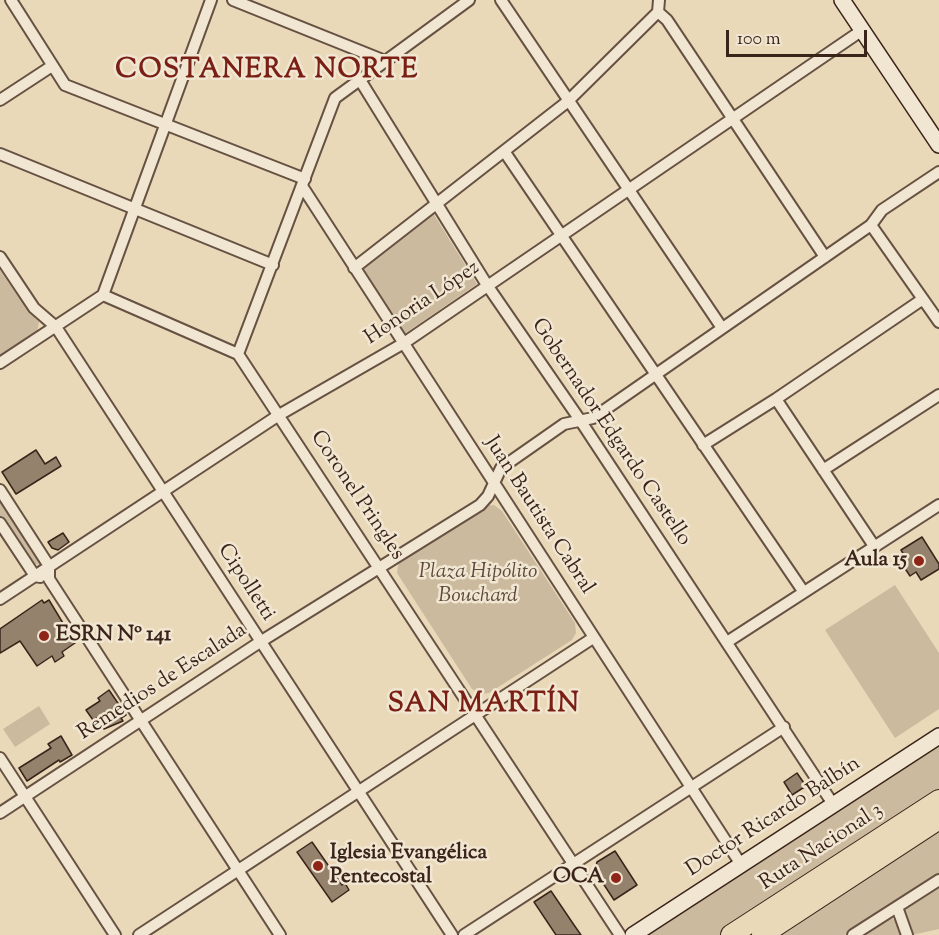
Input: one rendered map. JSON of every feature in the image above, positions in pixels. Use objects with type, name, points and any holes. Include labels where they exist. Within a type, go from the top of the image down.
[{"type":"highway","name":"Ruta Nacional 3","points":[[731,935],[939,801]]},
{"type":"highway","name":"Ruta Nacional 3","points":[[762,935],[939,819]]},
{"type":"street","points":[[11,0],[65,85],[167,125],[303,183]]},
{"type":"street","points":[[0,363],[103,295],[211,0]]},
{"type":"street","points":[[233,0],[385,61]]},
{"type":"street","points":[[103,295],[238,354],[335,98],[469,0]]},
{"type":"street","points":[[501,0],[567,102],[722,328]]},
{"type":"street","points":[[354,268],[567,102],[658,12],[659,0]]},
{"type":"street","points":[[841,1],[939,145]]},
{"type":"street","points":[[658,12],[667,20],[825,257]]},
{"type":"street","name":"Honoria López","points":[[0,599],[279,415],[404,343],[861,31]]},
{"type":"street","points":[[0,100],[52,66]]},
{"type":"street","name":"Gobernador Edgardo Castello","points":[[360,80],[487,285],[580,420],[833,804]]},
{"type":"street","points":[[504,151],[803,591]]},
{"type":"street","points":[[0,154],[273,265]]},
{"type":"street","name":"Remedios de Escalada","points":[[0,813],[260,642],[480,505],[494,484],[501,468],[564,424],[593,418],[871,225],[882,210],[939,172]]},
{"type":"street","name":"Juan Bautista Cabral","points":[[303,183],[354,268],[742,866]]},
{"type":"street","points":[[871,225],[939,322]]},
{"type":"street","name":"Cipolletti","points":[[0,256],[34,308],[56,327],[357,793],[452,935]]},
{"type":"street","points":[[703,445],[776,399],[923,298]]},
{"type":"street","name":"Coronel Pringles","points":[[238,354],[478,714],[620,935]]},
{"type":"street","points":[[823,470],[939,395]]},
{"type":"street","points":[[776,399],[874,546]]},
{"type":"street","points":[[0,490],[49,566],[49,579],[280,935]]},
{"type":"street","points":[[727,642],[939,505]]},
{"type":"street","points":[[0,523],[35,576],[49,579]]},
{"type":"street","points":[[139,935],[593,638]]},
{"type":"street","points":[[464,935],[784,727]]},
{"type":"street","name":"Doctor Ricardo Balbín","points":[[633,935],[939,736]]},
{"type":"street","points":[[0,758],[115,935]]},
{"type":"street","points":[[853,935],[939,880]]},
{"type":"street","points":[[897,907],[907,935]]},
{"type":"green space","points":[[433,213],[477,284],[404,334],[361,269]]},
{"type":"green space","points":[[0,270],[28,312],[39,322],[37,332],[0,356]]},
{"type":"green space","points":[[0,496],[41,561],[39,565],[30,562],[0,517]]},
{"type":"green space","name":"Plaza Hipólito Bouchard","points":[[494,505],[502,511],[575,623],[576,633],[572,640],[489,693],[480,694],[472,689],[397,573],[399,560],[483,506]]},
{"type":"green space","points":[[895,585],[939,653],[939,709],[895,738],[825,630]]},
{"type":"green space","points":[[39,706],[50,724],[15,747],[3,729]]},
{"type":"green space","points":[[939,746],[939,794],[721,935],[648,935]]},
{"type":"green space","points":[[939,826],[939,873],[844,935],[773,935]]},
{"type":"green space","points":[[939,885],[939,929],[912,935],[904,914],[905,909]]},
{"type":"green space","points":[[891,918],[898,922],[902,935],[863,935]]},
{"type":"building","points":[[36,450],[45,464],[56,457],[61,466],[16,494],[2,472]]},
{"type":"building","points":[[63,533],[69,542],[58,550],[52,548],[48,542]]},
{"type":"building","name":"Aula 15","points":[[922,537],[939,564],[939,569],[921,580],[916,572],[910,576],[898,558],[904,555],[901,550]]},
{"type":"building","name":"ESRN Nº 141","points":[[42,600],[44,603],[49,600],[75,643],[62,652],[64,656],[55,662],[52,656],[37,666],[20,641],[0,653],[0,629]]},
{"type":"building","points":[[109,690],[126,715],[121,718],[123,721],[104,729],[97,718],[93,720],[86,710],[100,701],[98,698]]},
{"type":"building","points":[[61,736],[72,755],[60,762],[59,760],[27,781],[19,768],[51,748],[48,744]]},
{"type":"building","points":[[797,773],[806,786],[792,795],[784,782]]},
{"type":"building","name":"Iglesia Evangélica Pentecostal","points":[[312,842],[342,885],[345,883],[349,890],[332,902],[297,852]]},
{"type":"building","name":"OCA","points":[[615,851],[637,885],[614,900],[595,871],[597,862]]},
{"type":"building","points":[[551,891],[581,935],[556,935],[534,902]]},
{"type":"place","name":"Aula 15","points":[[919,561]]},
{"type":"place","name":"ESRN Nº 141","points":[[44,636]]},
{"type":"place","name":"Iglesia Evangélica Pentecostal","points":[[318,866]]},
{"type":"place","name":"OCA","points":[[616,878]]},
{"type":"district","name":"COSTANERA NORTE","points":[[267,72]]},
{"type":"district","name":"SAN MARTÍN","points":[[484,706]]}]
